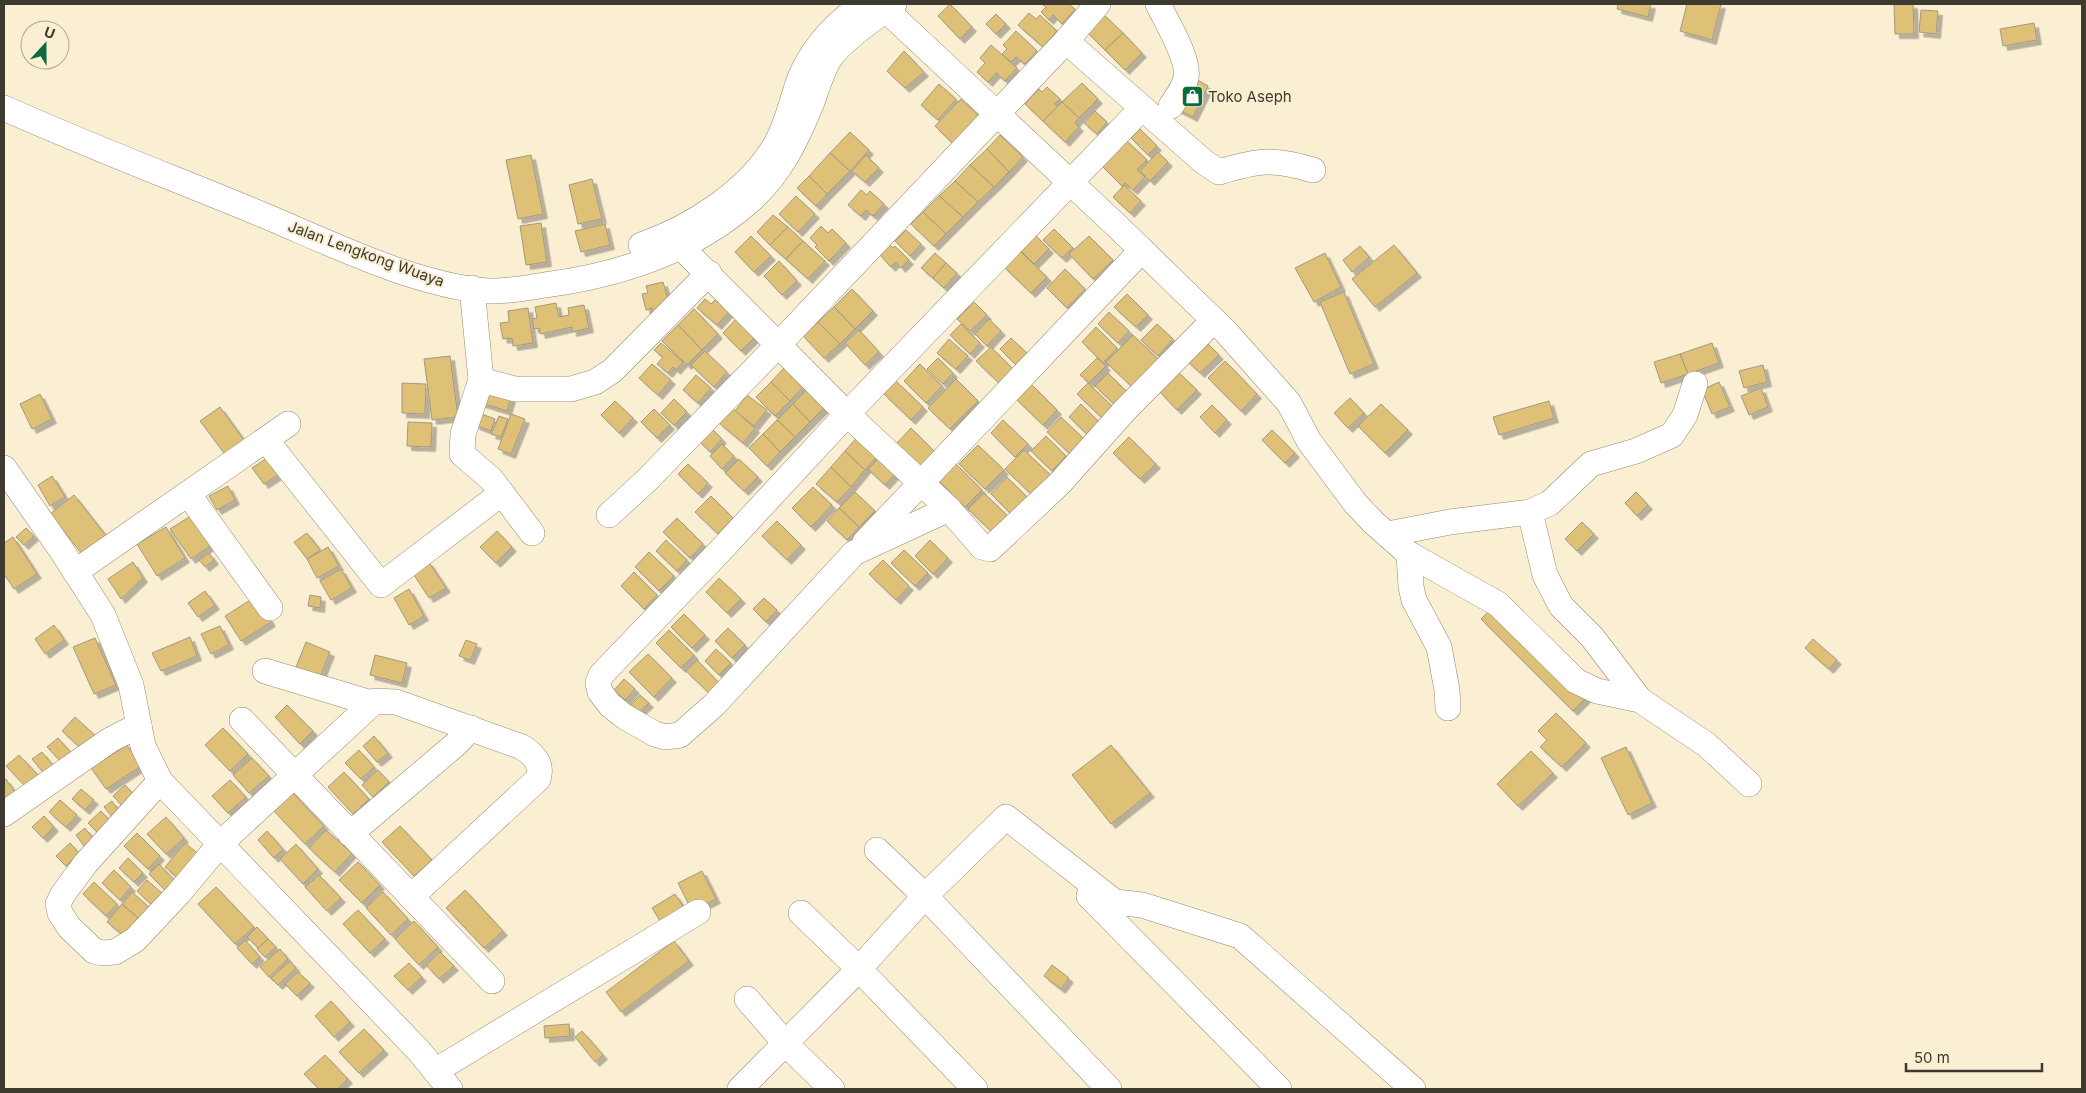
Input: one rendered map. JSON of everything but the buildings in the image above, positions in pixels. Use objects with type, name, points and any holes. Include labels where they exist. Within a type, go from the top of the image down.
[{"type":"street","points":[[609,515],[647,480],[778,345],[1066,41],[1098,4]]},
{"type":"street","points":[[1158,4],[1180,50],[1186,70],[1184,86],[1171,106]]},
{"type":"street","points":[[881,6],[1072,183],[1214,320],[1289,403],[1309,441],[1356,503],[1409,554],[1498,604],[1584,686],[1640,700]]},
{"type":"street","name":"Jalan Lengkong Wuaya","points":[[4,108],[349,250],[408,272],[489,291],[517,290],[570,282],[609,273],[727,220],[769,182],[784,163],[803,126],[830,58],[881,6]]},
{"type":"street","points":[[1066,41],[1204,162],[1219,172],[1249,163],[1284,161],[1313,170]]},
{"type":"street","name":"Jalan Lengkong Wuaya","points":[[4,93],[232,188],[380,246],[461,271],[493,275],[566,269],[677,241]]},
{"type":"street","points":[[1142,108],[1072,183],[847,414],[720,552],[600,675],[598,684],[600,692],[610,705],[637,725],[665,737],[680,735],[727,691],[854,553],[1142,250]]},
{"type":"street","points":[[677,241],[847,414],[949,509],[982,547],[987,549],[994,546],[1060,483],[1126,409],[1214,320]]},
{"type":"street","points":[[481,380],[515,389],[571,389],[595,382],[612,371],[708,273]]},
{"type":"street","points":[[472,288],[481,380],[463,434],[462,454],[491,480],[532,533]]},
{"type":"street","points":[[1388,534],[1450,522],[1530,512],[1550,503],[1591,464],[1636,451],[1672,435],[1685,415],[1695,384]]},
{"type":"street","points":[[75,572],[189,495],[288,424]]},
{"type":"street","points":[[266,440],[299,478],[381,585],[502,494]]},
{"type":"street","points":[[4,468],[103,615],[131,685],[143,746],[160,781],[418,1051],[442,1080],[698,912]]},
{"type":"street","points":[[189,495],[270,608]]},
{"type":"street","points":[[854,553],[949,509]]},
{"type":"street","points":[[1530,512],[1544,576],[1561,606],[1592,637],[1640,700],[1707,745],[1748,784]]},
{"type":"street","points":[[1409,554],[1411,588],[1414,600],[1439,648],[1447,690],[1448,708]]},
{"type":"street","points":[[265,671],[371,703]]},
{"type":"street","points":[[160,781],[86,864],[63,894],[58,904],[60,913],[69,927],[94,951],[102,953],[115,952],[135,940],[179,893],[221,843],[371,703],[382,700],[396,702],[471,728],[522,748],[532,754],[540,768],[538,779],[411,897]]},
{"type":"street","points":[[242,720],[492,981]]},
{"type":"street","points":[[4,814],[110,740],[139,726]]},
{"type":"street","points":[[350,834],[456,744],[471,728]]},
{"type":"street","points":[[740,1089],[859,969],[925,896],[1006,817]]},
{"type":"street","points":[[1006,817],[1124,930],[1279,1089]]},
{"type":"street","points":[[1006,817],[1115,902],[1142,905],[1240,936],[1413,1089]]},
{"type":"street","points":[[877,850],[925,896],[1109,1089]]},
{"type":"street","points":[[801,913],[859,969],[975,1089]]},
{"type":"street","points":[[747,1000],[785,1042],[832,1089]]},
{"type":"place","name":"Toko Aseph","points":[[1192,97]]}]
